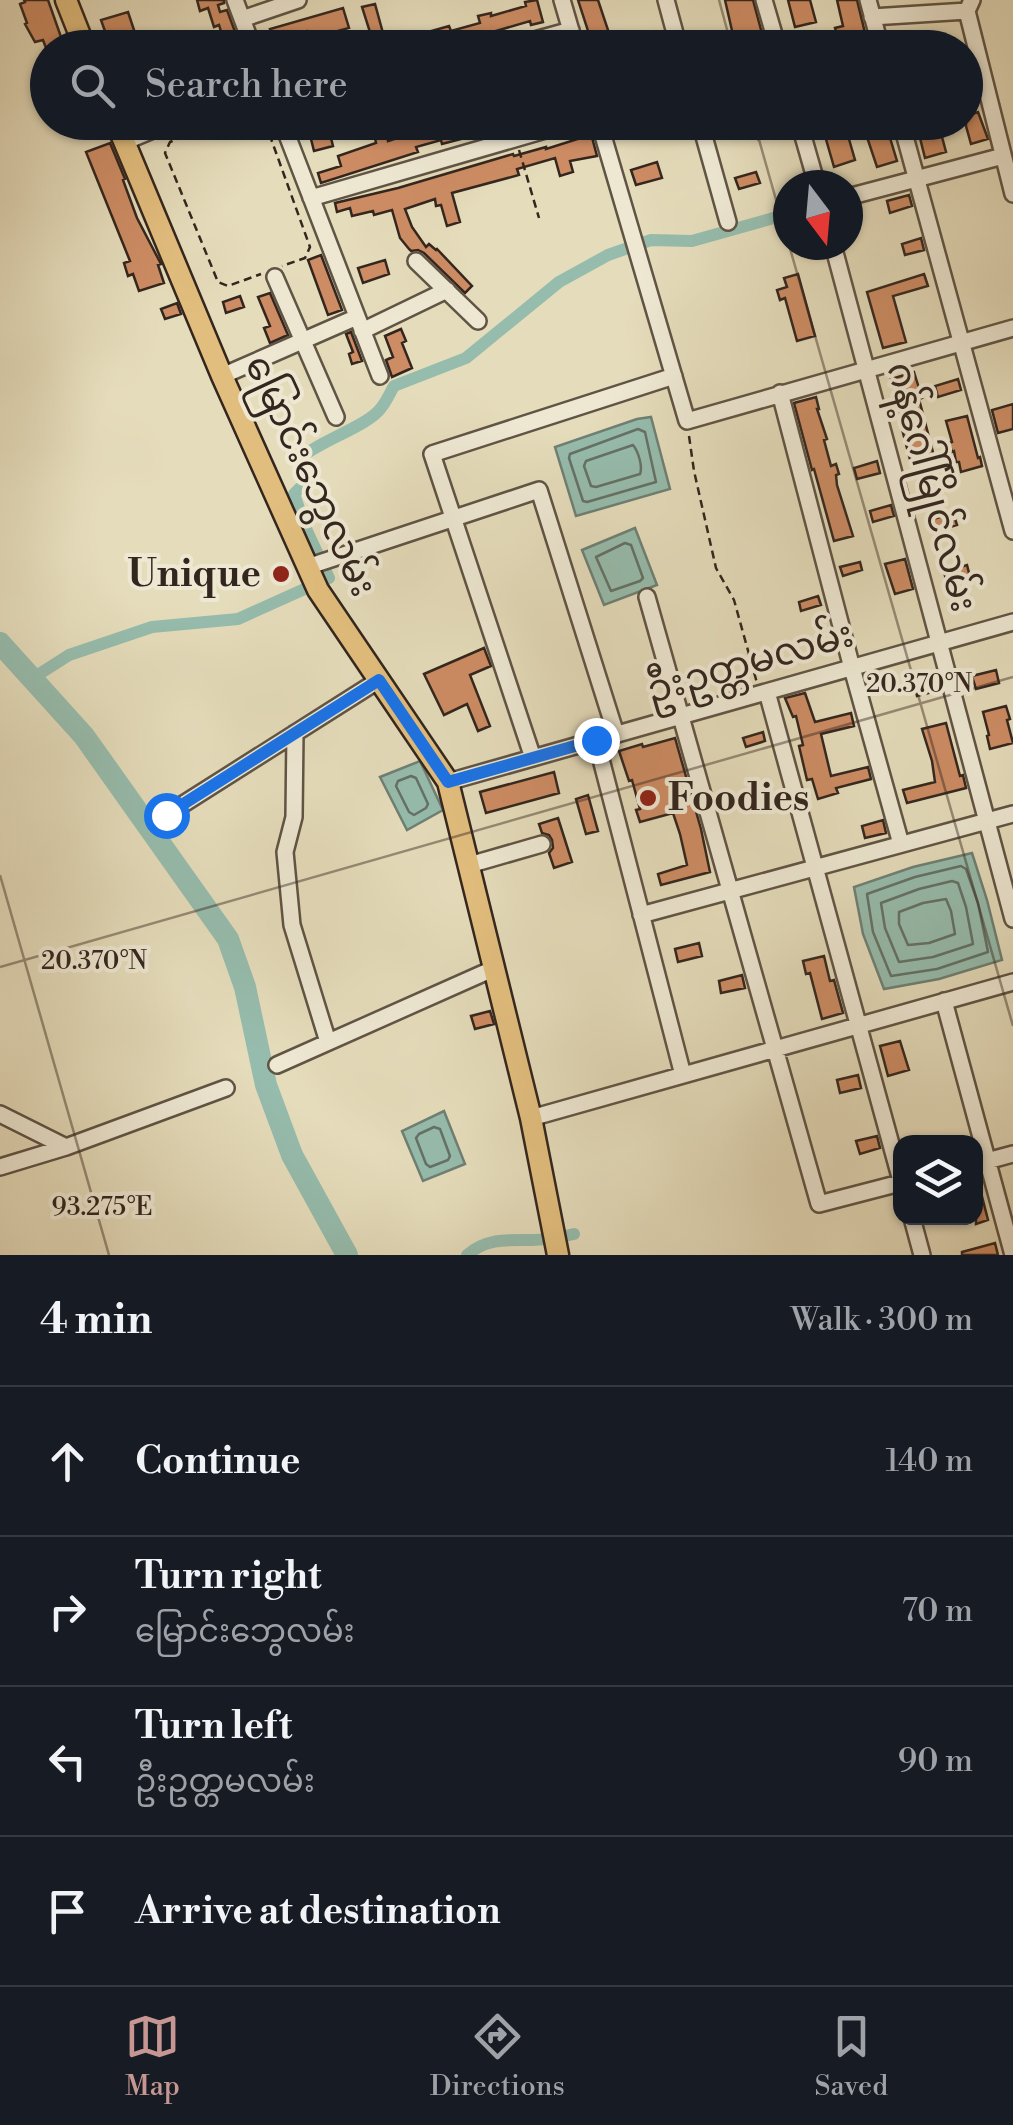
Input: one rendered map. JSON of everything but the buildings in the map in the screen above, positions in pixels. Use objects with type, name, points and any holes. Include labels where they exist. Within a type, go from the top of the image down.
[{"type":"main road","points":[[66,0],[78,30]]},
{"type":"main road","name":"မြောင်းဘွေလမ်း","points":[[123,140],[222,376],[317,572],[379,680],[448,782],[531,1118],[556,1244]]},
{"type":"street","points":[[235,0],[246,30]]},
{"type":"street","points":[[242,19],[298,0]]},
{"type":"street","points":[[562,0],[571,30]]},
{"type":"street","points":[[666,0],[674,30]]},
{"type":"street","points":[[764,0],[773,30]]},
{"type":"street","points":[[870,8],[969,6]]},
{"type":"street","points":[[983,70],[1013,194]]},
{"type":"street","points":[[289,140],[380,376]]},
{"type":"street","points":[[311,198],[513,140]]},
{"type":"street","points":[[604,140],[687,421],[1013,328]]},
{"type":"street","points":[[705,140],[728,222]]},
{"type":"street","points":[[804,140],[813,170]]},
{"type":"street","points":[[906,140],[1013,531]]},
{"type":"street","points":[[863,193],[1002,156]]},
{"type":"street","name":"ဂန့်ဂေါ်မြိုင်လမ်း","points":[[837,260],[1013,920]]},
{"type":"street","points":[[416,261],[478,321]]},
{"type":"street","points":[[274,277],[336,418]]},
{"type":"street","points":[[222,376],[303,341],[360,324],[446,290]]},
{"type":"street","points":[[534,758],[432,454],[674,376]]},
{"type":"street","points":[[780,393],[901,844]]},
{"type":"street","points":[[317,572],[454,518],[540,490],[616,734]]},
{"type":"street","points":[[647,597],[819,1204],[893,1182]]},
{"type":"street","name":"ဦးဥတ္တမလမ်း","points":[[448,782],[1013,622]]},
{"type":"street","points":[[166,815],[379,680]]},
{"type":"street","points":[[763,693],[893,1154]]},
{"type":"street","points":[[294,733],[294,817],[286,852],[292,924],[328,1042]]},
{"type":"street","points":[[596,740],[683,1075]]},
{"type":"street","points":[[641,914],[1013,814]]},
{"type":"street","points":[[470,865],[542,844]]},
{"type":"street","points":[[277,1065],[494,968]]},
{"type":"street","points":[[531,1118],[1013,982]]},
{"type":"street","points":[[944,1002],[975,1135]]},
{"type":"street","points":[[0,1167],[226,1088]]},
{"type":"street","points":[[0,1114],[66,1147]]},
{"type":"street","points":[[983,1162],[1013,1154]]},
{"type":"street","points":[[983,1168],[1013,1255]]},
{"type":"street","points":[[914,1225],[922,1255]]},
{"type":"path","points":[[175,140],[165,153],[218,282],[228,286],[305,258],[310,247],[271,140]]},
{"type":"path","points":[[516,140],[539,218]]},
{"type":"path","points":[[687,421],[716,568],[734,600],[763,693]]},
{"type":"water","points":[[651,417],[670,489],[576,516],[555,447]]},
{"type":"water","points":[[635,528],[657,585],[604,605],[582,550]]},
{"type":"water","points":[[420,761],[443,810],[407,830],[380,777]]},
{"type":"water","points":[[972,853],[1002,960],[939,979],[884,989],[863,934],[854,887]]},
{"type":"water","points":[[444,1111],[465,1164],[423,1181],[402,1131]]},
{"type":"waterway","points":[[33,678],[69,655],[152,627],[238,619],[329,578],[294,494],[311,477],[303,456],[375,414],[394,386],[466,358],[559,282],[608,255],[651,240],[692,241],[773,218]]},
{"type":"waterway","points":[[0,643],[84,736],[228,939],[245,987],[266,1085],[292,1155],[347,1255]]},
{"type":"waterway","points":[[467,1255],[498,1241],[574,1234]]},
{"type":"place","name":"Unique","points":[[281,574]]},
{"type":"place","name":"Foodies","points":[[648,798]]},
{"type":"route","points":[[166,815],[379,680],[448,782],[596,740]]}]
